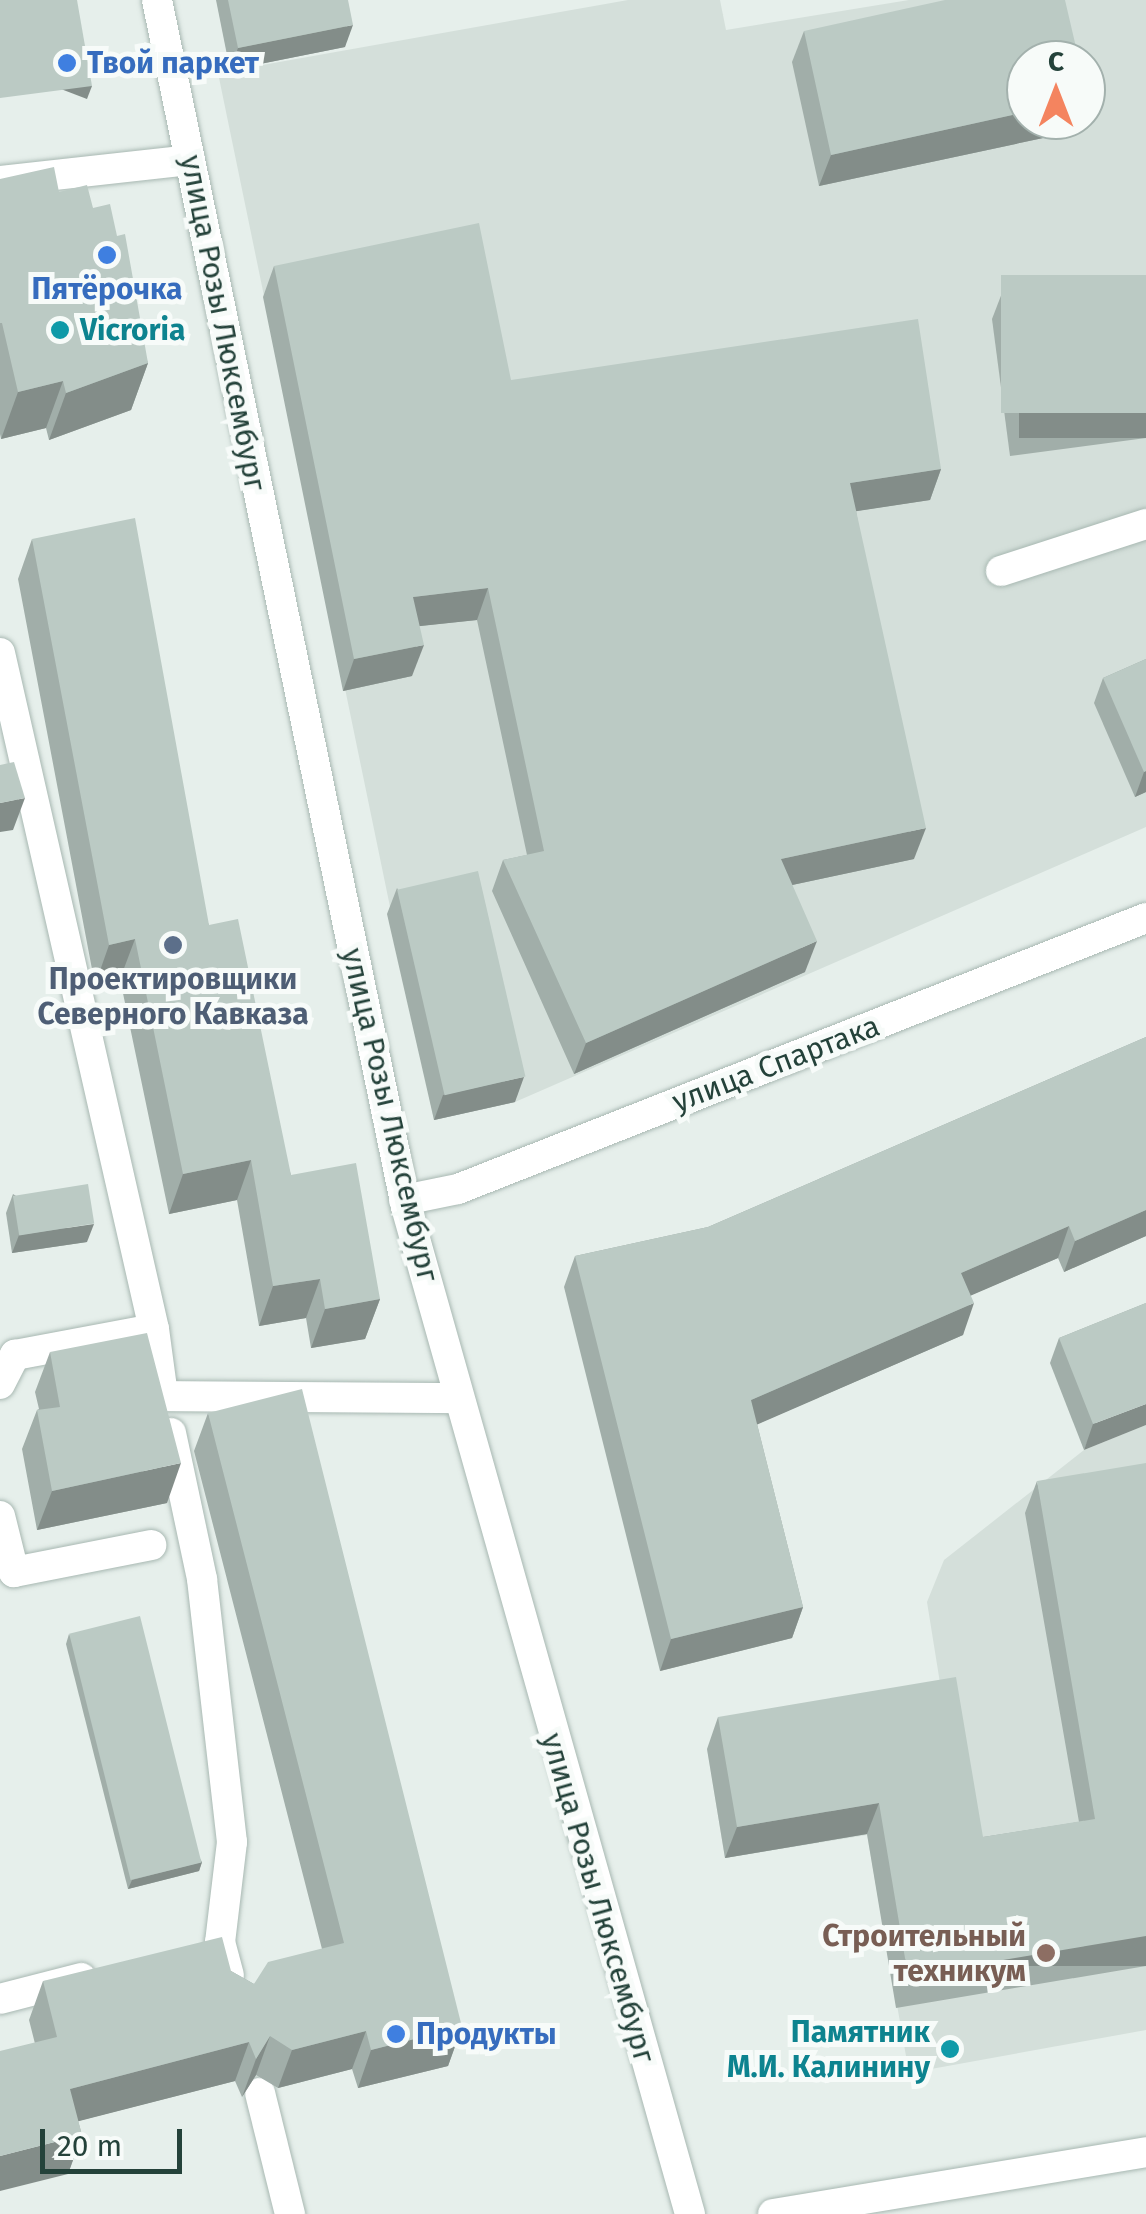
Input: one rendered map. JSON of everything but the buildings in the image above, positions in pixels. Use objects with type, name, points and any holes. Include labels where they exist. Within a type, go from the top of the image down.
[{"type":"street","name":"улица Розы Люксембург","points":[[158,0],[404,1200],[690,2214]]},
{"type":"street","points":[[0,181],[190,160]]},
{"type":"street","points":[[1001,572],[1146,524]]},
{"type":"street","points":[[0,653],[8,732],[154,1329],[163,1396],[202,1579],[232,1842],[220,1942],[236,2004]]},
{"type":"street","name":"улица Спартака","points":[[404,1200],[458,1189],[1146,918]]},
{"type":"street","points":[[0,1384],[14,1355],[154,1329]]},
{"type":"street","points":[[163,1396],[457,1398]]},
{"type":"street","points":[[0,1516],[14,1572],[151,1544]]},
{"type":"street","points":[[183,1951],[220,1942]]},
{"type":"street","points":[[0,1999],[110,1970]]},
{"type":"street","points":[[260,2093],[290,2214]]},
{"type":"street","points":[[774,2214],[1146,2152]]},
{"type":"shaded area","points":[[628,0],[720,0],[726,30],[909,0],[1146,0],[1146,827],[515,1102],[434,1120],[218,73]]},
{"type":"shaded area","points":[[1146,1425],[1146,2030],[909,2073],[867,1835],[725,1858],[707,1749],[944,1708],[927,1602],[944,1560],[1084,1450]]},
{"type":"place","name":"Твой паркет","points":[[67,63]]},
{"type":"place","name":"Пятёрочка","points":[[107,255]]},
{"type":"place","name":"Vicroria","points":[[60,330]]},
{"type":"place","name":"Проектировщики Северного Кавказа","points":[[173,945]]},
{"type":"place","name":"Строительный техникум","points":[[1046,1953]]},
{"type":"place","name":"Продукты","points":[[396,2034]]},
{"type":"place","name":"Памятник М.И. Калинину","points":[[950,2049]]}]
